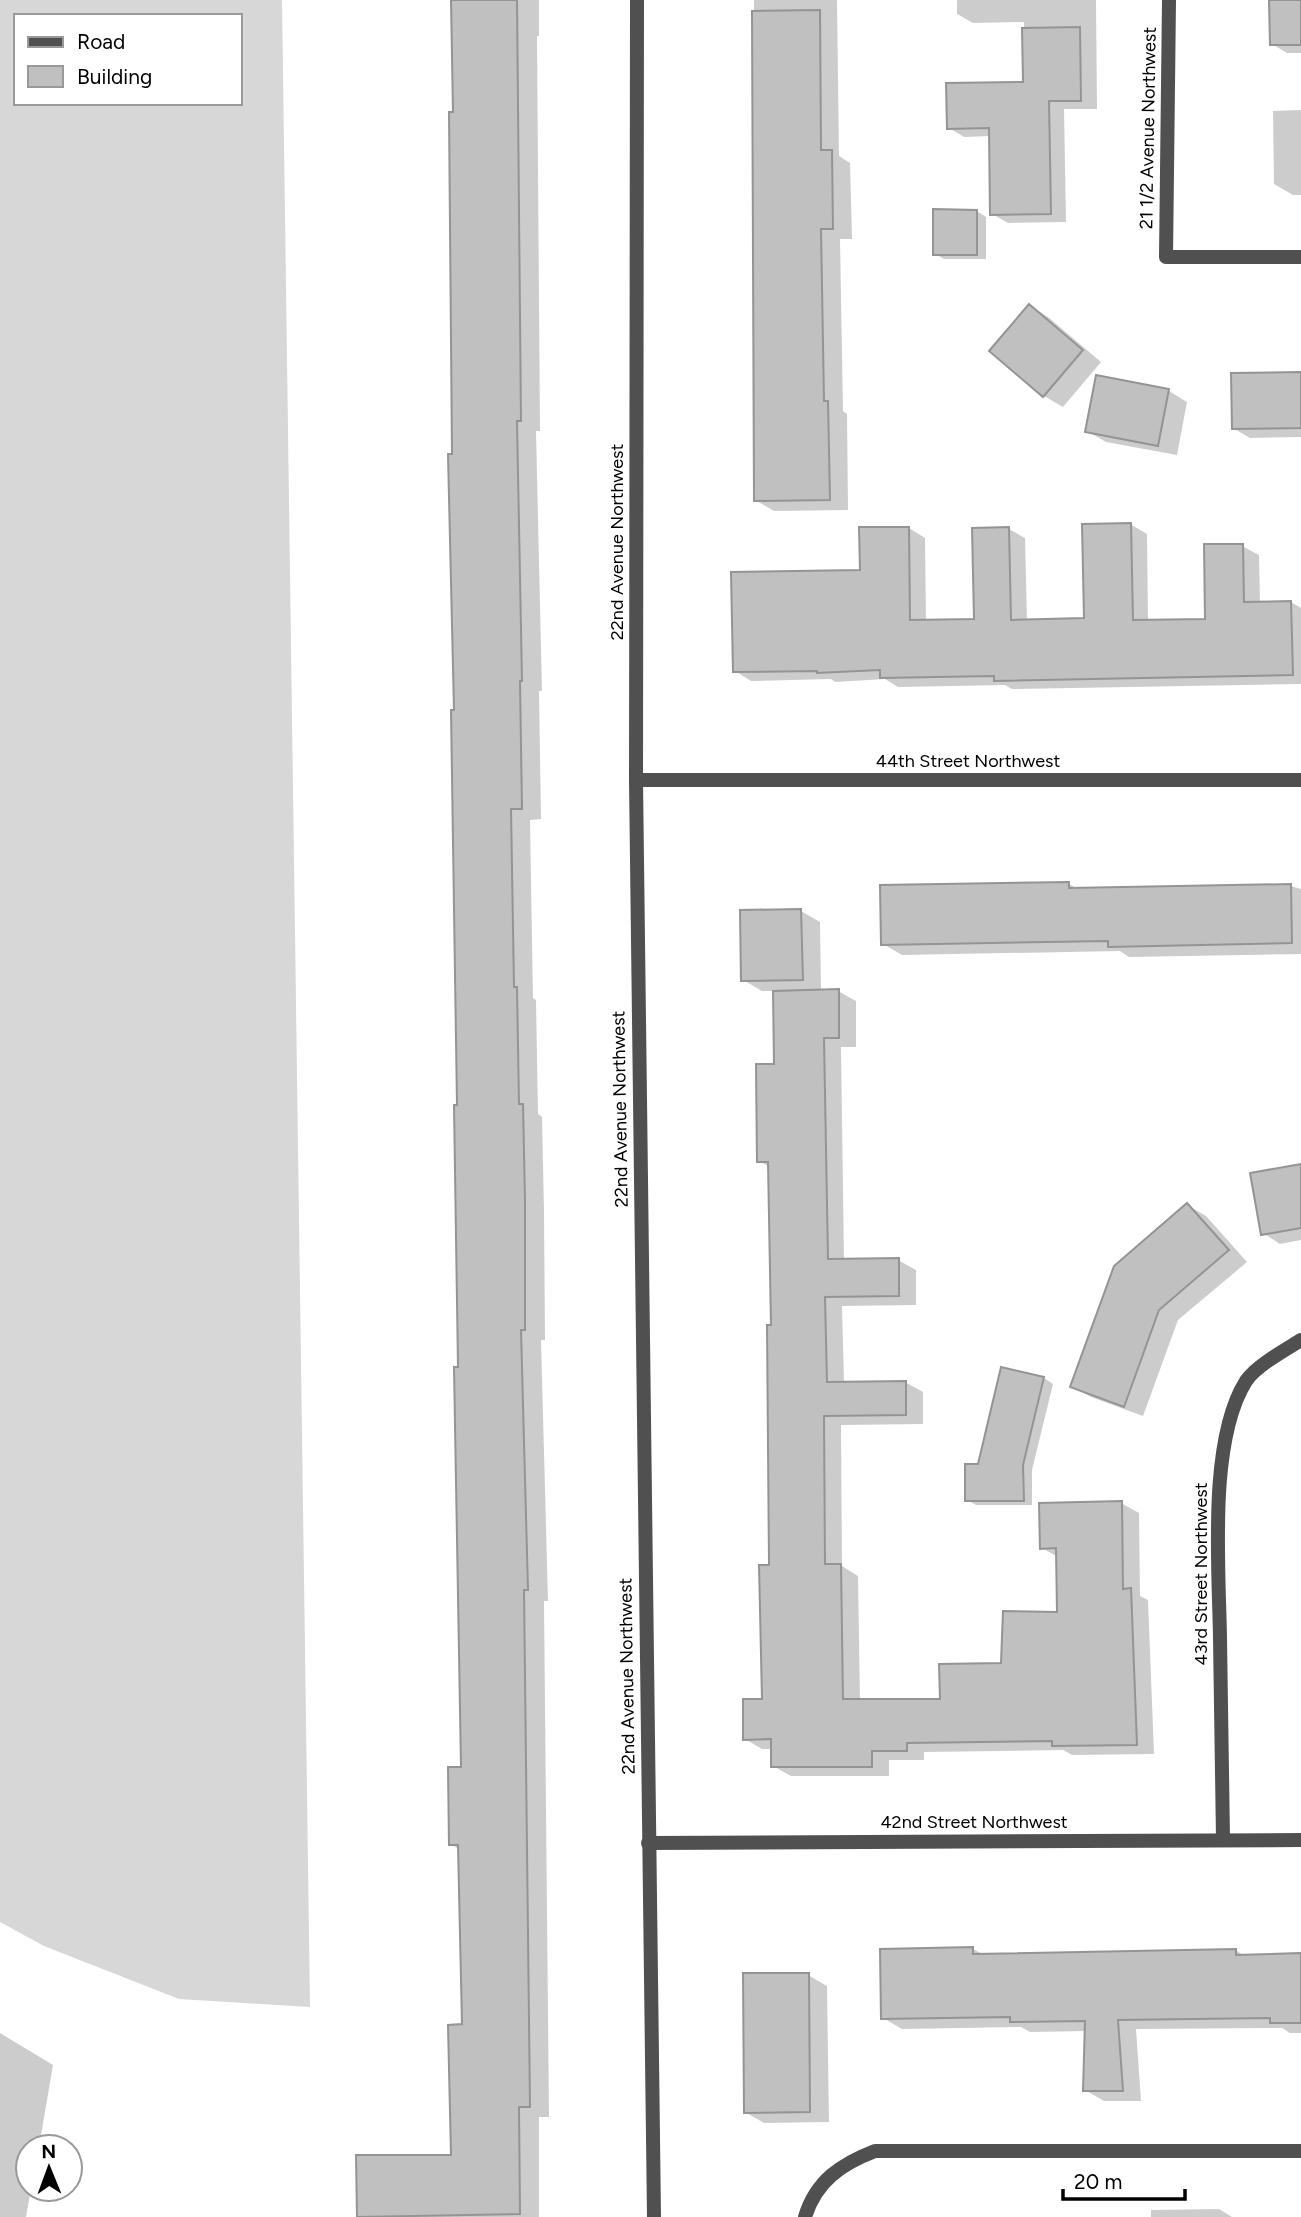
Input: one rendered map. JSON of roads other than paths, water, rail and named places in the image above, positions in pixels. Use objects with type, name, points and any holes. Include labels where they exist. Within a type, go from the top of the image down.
[{"type":"street","name":"22nd Avenue Northwest","points":[[637,0],[636,780],[654,2217]]},
{"type":"street","name":"21 1/2 Avenue Northwest","points":[[1169,0],[1166,257],[1301,257]]},
{"type":"street","name":"44th Street Northwest","points":[[636,780],[1301,780]]},
{"type":"street","name":"43rd Street Northwest","points":[[1223,1839],[1220,1467],[1232,1414],[1247,1380],[1271,1359],[1301,1340]]},
{"type":"street","name":"42nd Street Northwest","points":[[648,1843],[1301,1840]]},
{"type":"street","points":[[806,2217],[810,2202],[825,2179],[846,2163],[875,2151],[1301,2151]]}]
